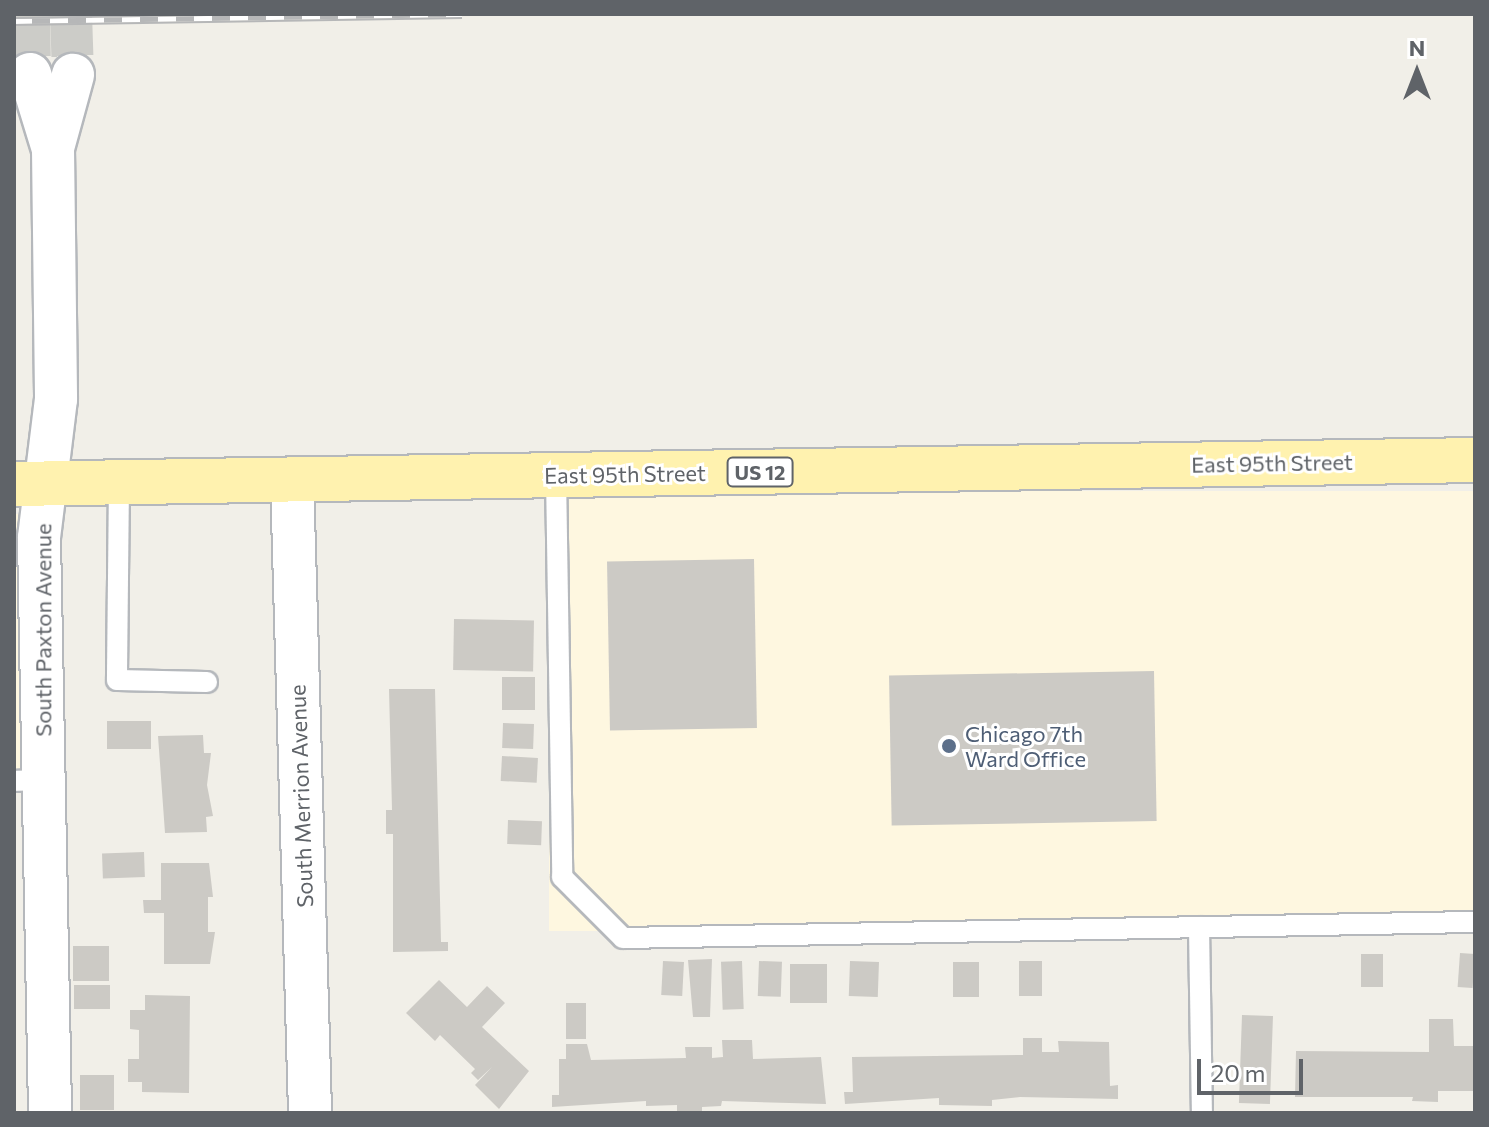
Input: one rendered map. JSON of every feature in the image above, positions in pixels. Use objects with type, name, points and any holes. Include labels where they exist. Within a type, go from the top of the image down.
[{"type":"main road","name":"East 95th Street","points":[[30,483],[1475,460]]},
{"type":"street","name":"South Paxton Avenue","points":[[30,74],[53,149]]},
{"type":"street","name":"South Paxton Avenue","points":[[50,1113],[29,781],[39,538],[30,483],[56,399],[53,149],[73,75]]},
{"type":"street","name":"South Merrion Avenue","points":[[292,479],[310,1113]]},
{"type":"lane","points":[[556,475],[562,877],[623,938],[1475,922]]},
{"type":"lane","points":[[119,482],[117,680],[207,682]]},
{"type":"lane","points":[[1199,927],[1202,1113]]},
{"type":"shaded area","points":[[549,491],[1475,491],[1475,931],[549,931]]},
{"type":"shaded area","points":[[14,514],[31,514],[37,788],[14,788]]},
{"type":"building","points":[[754,559],[757,728],[610,731],[607,562]]},
{"type":"building","points":[[454,619],[534,620],[533,671],[453,670]]},
{"type":"building","points":[[1154,671],[1157,821],[892,826],[889,676]]},
{"type":"building","points":[[502,677],[535,677],[535,710],[502,710]]},
{"type":"building","points":[[389,689],[435,689],[441,942],[448,942],[448,951],[393,952],[393,834],[386,834],[386,810],[392,810]]},
{"type":"building","points":[[107,721],[151,721],[151,749],[107,749]]},
{"type":"building","points":[[503,723],[534,724],[533,749],[502,748]]},
{"type":"building","points":[[203,735],[204,753],[211,753],[207,785],[213,816],[206,817],[207,832],[165,833],[158,736]]},
{"type":"building","points":[[502,756],[538,758],[537,783],[501,781]]},
{"type":"building","points":[[508,820],[542,821],[541,845],[507,844]]},
{"type":"building","points":[[144,852],[145,877],[103,878],[102,853]]},
{"type":"building","points":[[161,863],[209,863],[213,897],[208,897],[208,932],[215,932],[210,964],[164,964],[164,913],[144,913],[143,900],[161,900]]},
{"type":"building","points":[[73,946],[109,946],[109,981],[73,981]]},
{"type":"building","points":[[1460,953],[1475,954],[1473,988],[1458,987]]},
{"type":"building","points":[[1361,954],[1383,954],[1383,987],[1361,987]]},
{"type":"building","points":[[712,959],[710,1017],[693,1017],[688,960]]},
{"type":"building","points":[[663,961],[684,962],[682,996],[661,995]]},
{"type":"building","points":[[742,961],[744,1009],[723,1010],[721,962]]},
{"type":"building","points":[[759,961],[782,962],[781,997],[758,996]]},
{"type":"building","points":[[850,961],[879,962],[878,997],[849,996]]},
{"type":"building","points":[[1019,961],[1042,961],[1042,996],[1019,996]]},
{"type":"building","points":[[953,962],[979,962],[979,997],[953,997]]},
{"type":"building","points":[[790,964],[827,964],[827,1003],[790,1003]]},
{"type":"building","points":[[439,980],[467,1007],[487,986],[505,1003],[482,1027],[529,1071],[499,1109],[475,1085],[492,1067],[478,1080],[471,1073],[475,1069],[440,1035],[435,1041],[406,1013]]},
{"type":"building","points":[[74,985],[110,985],[110,1009],[74,1009]]},
{"type":"building","points":[[145,995],[190,996],[189,1093],[142,1092],[142,1082],[128,1082],[128,1059],[139,1059],[139,1030],[130,1029],[130,1010],[145,1010]]},
{"type":"building","points":[[566,1003],[586,1003],[586,1039],[566,1039]]},
{"type":"building","points":[[1242,1015],[1273,1016],[1270,1104],[1239,1103]]},
{"type":"building","points":[[1429,1019],[1453,1019],[1454,1046],[1475,1046],[1475,1091],[1438,1091],[1438,1102],[1412,1101],[1413,1097],[1295,1097],[1296,1051],[1429,1052]]},
{"type":"building","points":[[1023,1038],[1042,1038],[1042,1052],[1059,1052],[1058,1041],[1109,1042],[1110,1086],[1118,1085],[1118,1099],[1020,1097],[992,1100],[992,1106],[939,1105],[939,1098],[845,1104],[844,1092],[853,1092],[852,1057],[1023,1055]]},
{"type":"building","points":[[722,1040],[752,1040],[753,1059],[821,1057],[826,1104],[722,1101],[721,1106],[702,1107],[702,1113],[677,1113],[677,1105],[646,1106],[646,1101],[552,1107],[552,1095],[559,1095],[559,1059],[566,1059],[566,1044],[587,1044],[591,1060],[686,1058],[685,1047],[712,1047],[712,1058],[723,1057]]},
{"type":"building","points":[[80,1075],[114,1075],[114,1110],[80,1110]]},
{"type":"tunnel","points":[[29,14],[30,74]]},
{"type":"tunnel","points":[[71,14],[73,75]]},
{"type":"railway","points":[[14,21],[462,14]]},
{"type":"place","name":"Chicago 7th Ward Office","points":[[949,746]]}]
